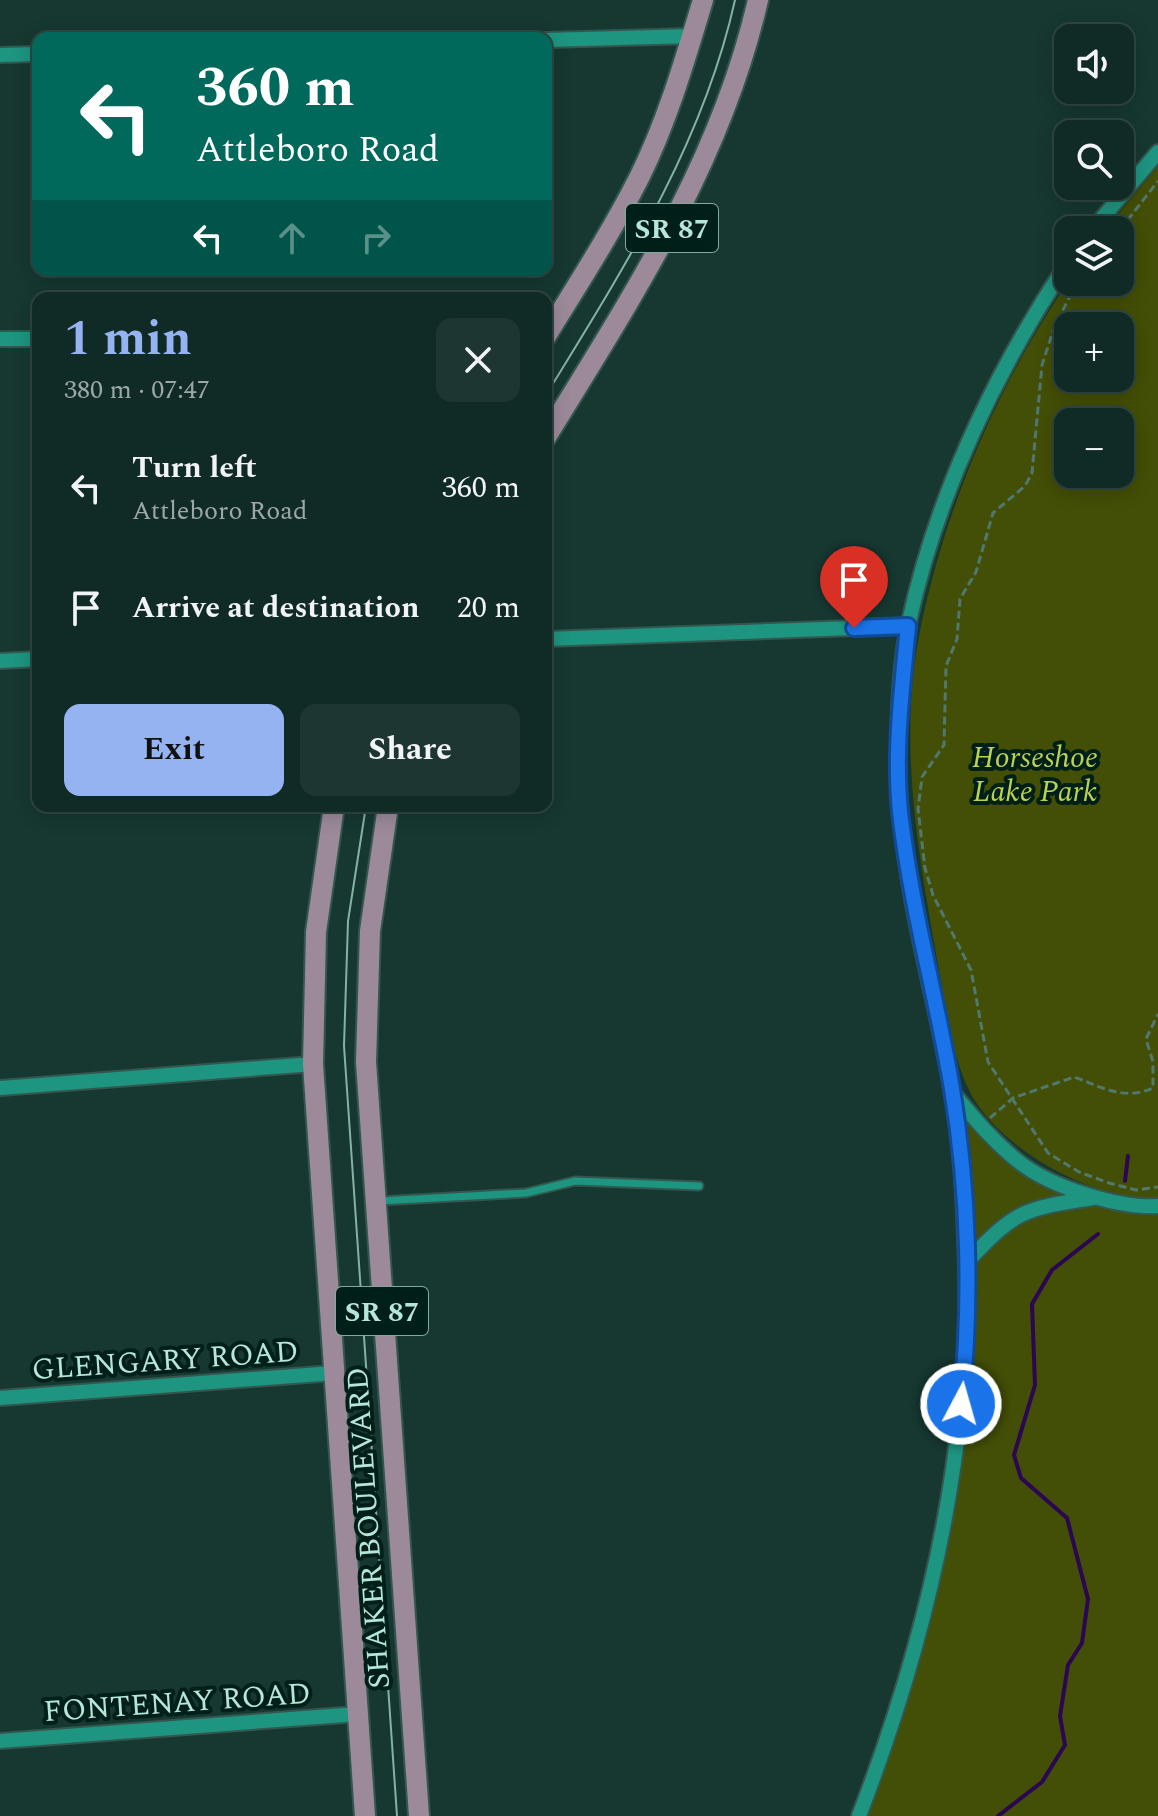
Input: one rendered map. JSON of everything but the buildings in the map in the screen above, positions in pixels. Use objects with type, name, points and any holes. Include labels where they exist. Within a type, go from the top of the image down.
[{"type":"main road","name":"SR 87","points":[[552,326],[609,234],[640,175],[703,0]]},
{"type":"main road","name":"SR 87","points":[[552,427],[664,244],[707,158],[731,98],[758,0]]},
{"type":"main road","name":"SHAKER BOULEVARD","points":[[333,812],[316,932],[313,1064],[365,1816]]},
{"type":"main road","name":"SHAKER BOULEVARD","points":[[387,812],[373,901],[366,1000],[375,1201],[419,1816]]},
{"type":"street","points":[[552,40],[692,36]]},
{"type":"street","points":[[0,55],[32,54]]},
{"type":"street","points":[[1104,216],[1158,152]]},
{"type":"street","points":[[859,1816],[914,1658],[939,1551],[955,1456],[966,1352],[966,1263],[952,1092],[901,818],[901,720],[908,626],[933,531],[966,451],[1004,370],[1054,286]]},
{"type":"street","points":[[0,339],[32,339]]},
{"type":"street","points":[[552,639],[908,626]]},
{"type":"street","points":[[0,661],[32,659]]},
{"type":"street","points":[[0,1088],[313,1064]]},
{"type":"street","points":[[952,1092],[1024,1166],[1094,1198]]},
{"type":"street","points":[[966,1263],[995,1232],[1031,1208],[1094,1198],[1158,1206]]},
{"type":"street","name":"GLENGARY ROAD","points":[[0,1398],[334,1373]]},
{"type":"street","name":"FONTENAY ROAD","points":[[0,1741],[358,1714]]},
{"type":"lane","points":[[375,1201],[526,1193],[575,1181],[699,1186]]},
{"type":"path","points":[[1131,216],[1158,181]]},
{"type":"path","points":[[1070,296],[1054,328],[1042,365],[1032,473],[1025,486],[993,513],[976,572],[960,599],[957,639],[946,666],[944,745],[922,777],[918,809],[925,868],[933,895],[971,970],[988,1062],[1048,1153],[1079,1172],[1109,1183],[1136,1190],[1158,1187]]},
{"type":"path","points":[[982,1126],[1013,1098],[1074,1077],[1103,1091],[1137,1095],[1153,1088],[1153,1062],[1146,1039],[1158,1014]]},
{"type":"green space","name":"Horseshoe Lake Park","points":[[1158,166],[1158,1198],[1107,1192],[1052,1168],[1004,1134],[971,1094],[954,1048],[918,842],[910,719],[919,636],[930,589],[958,497],[976,452],[996,407],[1059,296],[1134,296],[1134,216],[1117,216],[1130,200],[1134,200],[1134,195]]},
{"type":"green space","points":[[952,1092],[1024,1166],[1094,1198],[1158,1206],[1158,1816],[859,1816],[914,1658],[966,1352]]},
{"type":"waterway","points":[[1125,1181],[1128,1156]]},
{"type":"waterway","points":[[998,1816],[1042,1782],[1065,1745],[1060,1716],[1068,1665],[1082,1643],[1088,1599],[1067,1518],[1021,1478],[1014,1455],[1035,1385],[1032,1304],[1052,1270],[1098,1234]]},
{"type":"tram line","points":[[552,385],[631,254],[681,156],[721,54],[735,0]]},
{"type":"tram line","points":[[365,812],[348,921],[344,1046],[397,1816]]},
{"type":"route","points":[[854,628],[908,626],[901,705],[901,818],[952,1088],[966,1263],[966,1352],[961,1404]]}]
